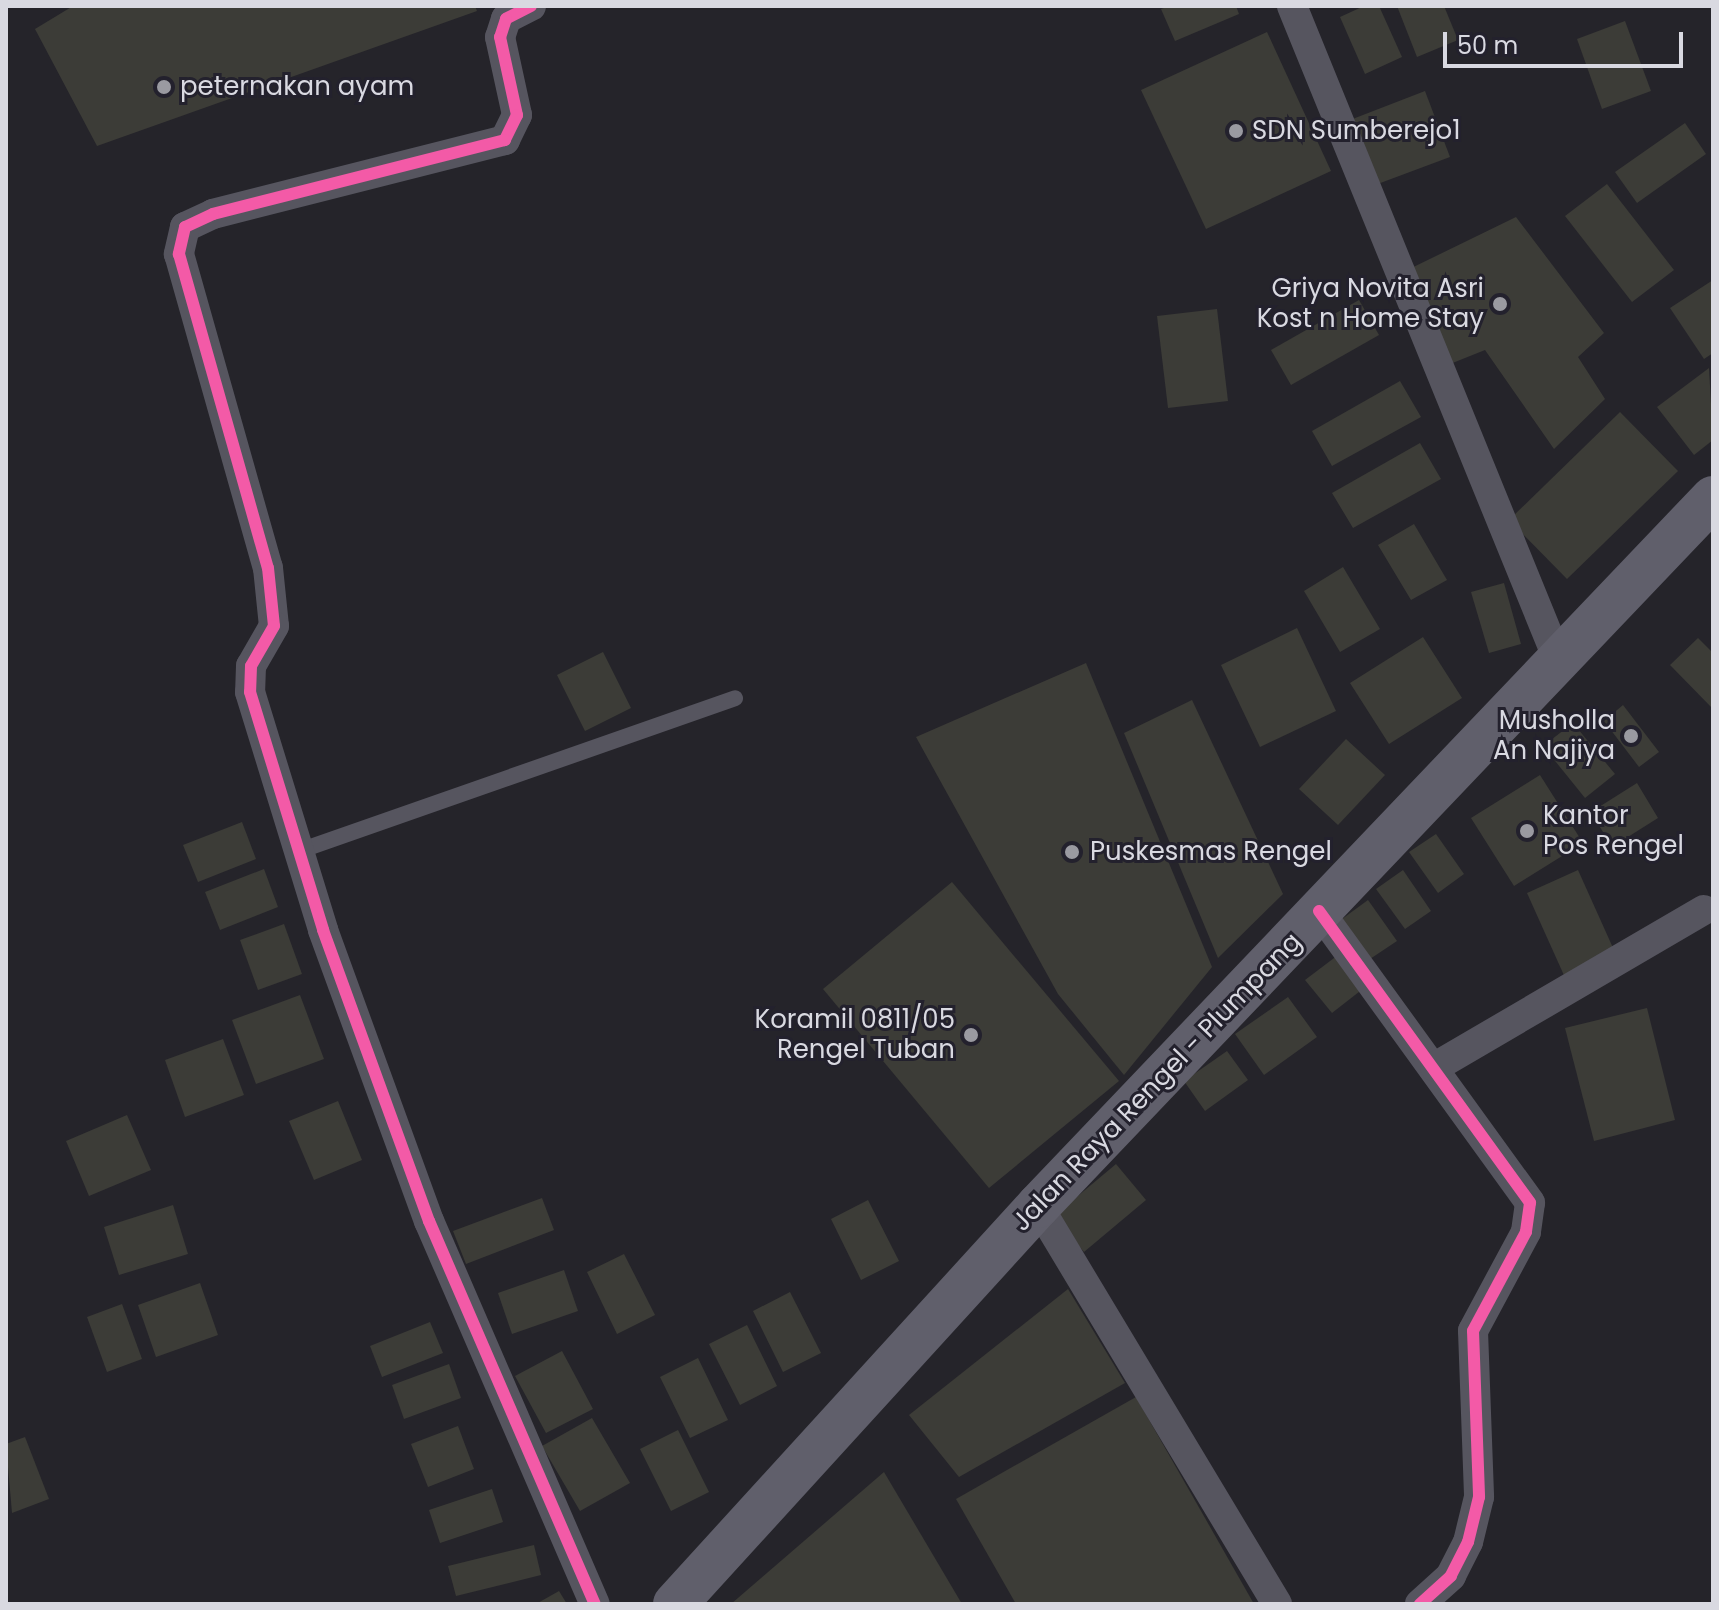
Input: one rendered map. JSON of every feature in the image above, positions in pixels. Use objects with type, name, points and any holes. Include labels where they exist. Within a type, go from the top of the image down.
[{"type":"main road","name":"Jalan Raya Rengel - Plumpang","points":[[675,1604],[1038,1206],[1557,657],[1713,498]]},
{"type":"street","points":[[531,6],[506,19],[500,37],[517,115],[505,140],[213,214],[185,227],[180,239],[193,318],[268,568],[274,626],[251,666],[250,692],[299,851],[429,1221],[595,1604]]},
{"type":"street","points":[[1292,6],[1557,657]]},
{"type":"street","points":[[1435,1067],[1704,910]]},
{"type":"street","points":[[1319,911],[1435,1067],[1530,1203],[1526,1232],[1473,1331],[1479,1497],[1468,1542],[1451,1576],[1420,1604]]},
{"type":"street","points":[[1038,1206],[1277,1604]]},
{"type":"lane","points":[[299,851],[735,698]]},
{"type":"building","name":"peternakan ayam","points":[[73,6],[475,6],[477,11],[97,146],[35,29]]},
{"type":"building","points":[[1170,6],[1236,6],[1239,14],[1175,41],[1161,9]]},
{"type":"building","points":[[1364,6],[1379,6],[1402,57],[1365,74],[1340,17]]},
{"type":"building","points":[[1397,6],[1444,6],[1458,40],[1417,57]]},
{"type":"building","points":[[1625,21],[1651,91],[1602,109],[1577,39]]},
{"type":"building","name":"SDN Sumberejo1","points":[[1267,32],[1331,171],[1206,229],[1141,90]]},
{"type":"building","points":[[1425,91],[1450,157],[1375,185],[1350,120]]},
{"type":"building","points":[[1685,123],[1706,154],[1637,203],[1615,172]]},
{"type":"building","points":[[1607,184],[1674,270],[1632,302],[1565,216]]},
{"type":"building","name":"Griya Novita Asri Kost n Home Stay","points":[[1516,217],[1604,333],[1578,357],[1605,399],[1554,449],[1485,350],[1450,364],[1397,275]]},
{"type":"building","points":[[1713,280],[1713,353],[1704,359],[1670,308]]},
{"type":"building","points":[[1359,300],[1379,335],[1291,385],[1271,350]]},
{"type":"building","points":[[1217,309],[1228,401],[1168,408],[1157,316]]},
{"type":"building","points":[[1709,368],[1713,440],[1694,455],[1657,407]]},
{"type":"building","points":[[1400,381],[1421,417],[1332,466],[1312,431]]},
{"type":"building","points":[[1620,412],[1678,471],[1567,579],[1509,520]]},
{"type":"building","points":[[1420,443],[1441,479],[1353,528],[1332,493]]},
{"type":"building","points":[[1414,524],[1447,580],[1411,600],[1378,545]]},
{"type":"building","points":[[1343,567],[1380,629],[1340,652],[1304,591]]},
{"type":"building","points":[[1504,583],[1521,644],[1489,653],[1471,592]]},
{"type":"building","points":[[1297,628],[1336,711],[1260,747],[1221,665]]},
{"type":"building","points":[[1423,637],[1462,698],[1389,744],[1350,683]]},
{"type":"building","points":[[1698,638],[1713,653],[1713,709],[1670,665]]},
{"type":"building","points":[[603,652],[631,708],[585,731],[557,675]]},
{"type":"building","name":"Puskesmas Rengel","points":[[1086,663],[1212,967],[1124,1075],[1058,994],[916,737]]},
{"type":"building","points":[[1192,700],[1283,894],[1218,958],[1124,733]]},
{"type":"building","name":"Musholla An Najiya","points":[[1623,705],[1659,752],[1639,767],[1604,721]]},
{"type":"building","points":[[1573,723],[1615,774],[1585,798],[1543,746]]},
{"type":"building","points":[[1346,739],[1385,775],[1338,825],[1299,789]]},
{"type":"building","name":"Kantor Pos Rengel","points":[[1540,775],[1583,843],[1514,886],[1471,818]]},
{"type":"building","points":[[1637,783],[1658,818],[1612,847],[1591,812]]},
{"type":"building","points":[[242,822],[256,859],[198,882],[183,845]]},
{"type":"building","points":[[1436,834],[1464,874],[1438,893],[1409,852]]},
{"type":"building","points":[[264,869],[278,907],[220,930],[205,892]]},
{"type":"building","points":[[1403,870],[1431,911],[1405,929],[1376,889]]},
{"type":"building","points":[[1578,870],[1618,959],[1567,982],[1527,893]]},
{"type":"building","name":"Koramil 0811/05 Rengel Tuban","points":[[952,882],[1119,1081],[989,1188],[823,989]]},
{"type":"building","points":[[1368,900],[1397,941],[1370,959],[1342,919]]},
{"type":"building","points":[[284,924],[302,974],[258,990],[240,940]]},
{"type":"building","points":[[1338,955],[1364,988],[1332,1013],[1305,980]]},
{"type":"building","points":[[300,995],[324,1059],[256,1084],[232,1020]]},
{"type":"building","points":[[1288,997],[1317,1037],[1264,1075],[1235,1034]]},
{"type":"building","points":[[1647,1008],[1675,1120],[1594,1141],[1565,1028]]},
{"type":"building","points":[[223,1039],[244,1095],[185,1117],[165,1060]]},
{"type":"building","points":[[1227,1051],[1248,1080],[1205,1111],[1184,1081]]},
{"type":"building","points":[[338,1101],[362,1160],[314,1180],[289,1121]]},
{"type":"building","points":[[127,1115],[151,1170],[89,1196],[66,1141]]},
{"type":"building","points":[[1116,1164],[1146,1200],[1084,1252],[1054,1216]]},
{"type":"building","points":[[542,1198],[554,1230],[466,1264],[453,1231]]},
{"type":"building","points":[[868,1200],[899,1261],[861,1280],[831,1219]]},
{"type":"building","points":[[173,1205],[188,1254],[119,1275],[104,1227]]},
{"type":"building","points":[[624,1254],[655,1315],[617,1334],[587,1272]]},
{"type":"building","points":[[564,1270],[578,1311],[512,1334],[498,1293]]},
{"type":"building","points":[[200,1283],[218,1335],[156,1357],[138,1305]]},
{"type":"building","points":[[1068,1289],[1125,1383],[959,1477],[909,1415]]},
{"type":"building","points":[[790,1292],[821,1353],[783,1372],[753,1311]]},
{"type":"building","points":[[122,1304],[142,1359],[107,1372],[87,1317]]},
{"type":"building","points":[[430,1322],[443,1353],[382,1377],[370,1346]]},
{"type":"building","points":[[747,1325],[777,1386],[740,1405],[709,1344]]},
{"type":"building","points":[[562,1351],[593,1409],[546,1433],[515,1376]]},
{"type":"building","points":[[698,1358],[728,1420],[690,1438],[660,1377]]},
{"type":"building","points":[[449,1364],[461,1398],[404,1419],[392,1385]]},
{"type":"building","points":[[1136,1397],[1254,1604],[1016,1604],[956,1499]]},
{"type":"building","points":[[592,1418],[630,1483],[580,1511],[542,1446]]},
{"type":"building","points":[[458,1426],[474,1469],[428,1487],[411,1444]]},
{"type":"building","points":[[678,1430],[709,1492],[671,1511],[640,1449]]},
{"type":"building","points":[[25,1437],[49,1499],[12,1513],[6,1444]]},
{"type":"building","points":[[884,1472],[962,1604],[731,1604]]},
{"type":"building","points":[[492,1489],[503,1522],[440,1543],[429,1510]]},
{"type":"building","points":[[534,1545],[541,1575],[456,1596],[448,1566]]},
{"type":"building","points":[[559,1591],[567,1604],[536,1604]]},
{"type":"cycle path","points":[[531,6],[506,19],[500,37],[517,115],[505,140],[213,214],[185,227],[179,254],[268,568],[274,626],[251,666],[250,692],[323,930],[429,1221],[595,1604]]},
{"type":"cycle path","points":[[1319,911],[1530,1203],[1526,1232],[1473,1331],[1479,1497],[1468,1542],[1451,1576],[1420,1604]]},
{"type":"place","name":"peternakan ayam","points":[[164,87]]},
{"type":"place","name":"SDN Sumberejo1","points":[[1236,131]]},
{"type":"place","name":"Griya Novita Asri Kost n Home Stay","points":[[1500,304]]},
{"type":"place","name":"Musholla An Najiya","points":[[1631,736]]},
{"type":"place","name":"Kantor Pos Rengel","points":[[1527,831]]},
{"type":"place","name":"Puskesmas Rengel","points":[[1072,852]]},
{"type":"place","name":"Koramil 0811/05 Rengel Tuban","points":[[971,1035]]}]
